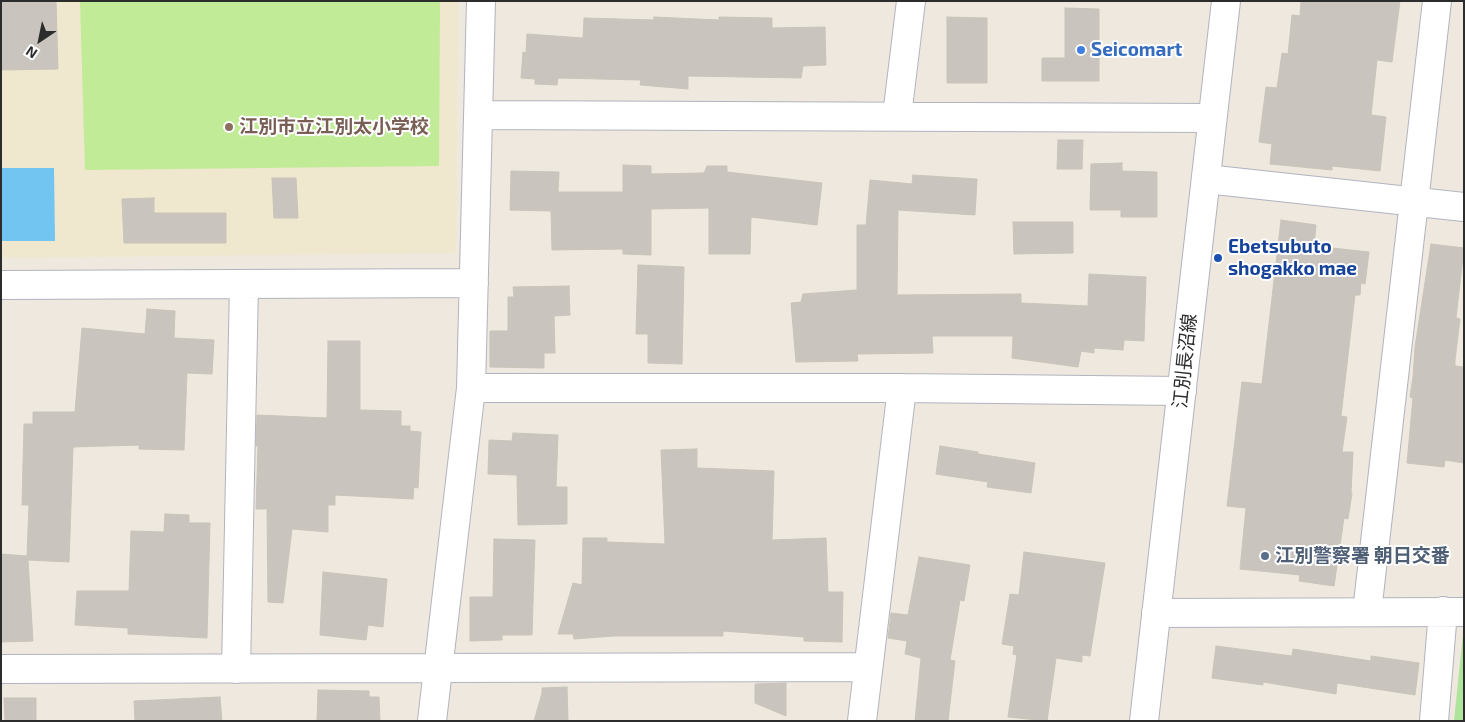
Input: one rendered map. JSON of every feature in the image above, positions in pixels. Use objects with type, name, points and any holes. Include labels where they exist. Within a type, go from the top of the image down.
[{"type":"street","points":[[432,721],[471,388],[481,1]]},
{"type":"street","points":[[897,116],[911,1]]},
{"type":"street","name":"江別長沼線","points":[[1144,721],[1226,1]]},
{"type":"street","points":[[1367,612],[1437,1]]},
{"type":"street","points":[[478,115],[1212,118]]},
{"type":"street","points":[[1206,179],[1464,207]]},
{"type":"street","points":[[1,286],[474,283]]},
{"type":"street","points":[[236,669],[244,284]]},
{"type":"street","points":[[471,388],[902,388],[1182,391]]},
{"type":"street","points":[[862,721],[902,388]]},
{"type":"street","points":[[1156,613],[1453,612],[1434,721]]},
{"type":"street","points":[[1,669],[868,667]]},
{"type":"shaded area","name":"江別市立江別太小学校","points":[[1,1],[458,1],[456,253],[1,258]]},
{"type":"green space","points":[[80,1],[440,1],[439,166],[85,170]]},
{"type":"green space","points":[[1463,634],[1464,721],[1454,721]]},
{"type":"water","points":[[1,168],[54,168],[55,241],[1,241]]},
{"type":"building","points":[[1,1],[56,1],[58,69],[1,70]]},
{"type":"building","points":[[1301,1],[1400,1],[1392,62],[1377,60],[1371,115],[1386,117],[1380,171],[1332,166],[1332,170],[1270,164],[1272,144],[1259,142],[1266,87],[1277,88],[1282,53],[1288,54],[1292,15],[1300,16]]},
{"type":"building","points":[[1065,8],[1099,9],[1099,81],[1042,81],[1042,58],[1065,58]]},
{"type":"building","points":[[654,17],[719,20],[719,17],[772,18],[772,28],[825,27],[826,65],[803,66],[801,78],[688,76],[688,89],[640,85],[641,80],[558,78],[557,85],[535,84],[535,79],[521,78],[523,52],[526,53],[527,34],[583,38],[584,18],[654,20]]},
{"type":"building","points":[[947,17],[987,18],[987,83],[947,83]]},
{"type":"building","points":[[1058,140],[1083,140],[1082,169],[1057,169]]},
{"type":"building","points":[[1122,163],[1122,171],[1157,172],[1157,217],[1121,217],[1121,210],[1090,210],[1091,164]]},
{"type":"building","points":[[623,165],[651,166],[651,174],[704,173],[707,166],[727,166],[727,172],[822,183],[817,225],[751,217],[750,254],[709,254],[709,208],[651,209],[651,255],[623,254],[623,249],[552,250],[551,211],[510,210],[511,171],[559,172],[558,192],[623,192]]},
{"type":"building","points":[[913,175],[977,179],[975,215],[898,210],[897,295],[1021,294],[1021,303],[1088,306],[1089,274],[1146,277],[1144,341],[1124,340],[1123,350],[1094,348],[1094,353],[1081,351],[1078,367],[1012,358],[1013,336],[932,336],[933,353],[857,354],[858,361],[796,362],[791,303],[801,302],[803,294],[857,290],[857,225],[866,225],[870,180],[912,184]]},
{"type":"building","points":[[272,178],[296,178],[298,218],[274,218]]},
{"type":"building","points":[[154,198],[154,213],[226,213],[226,243],[124,243],[122,199]]},
{"type":"building","points":[[1281,220],[1316,225],[1314,246],[1369,252],[1365,284],[1361,283],[1360,295],[1355,295],[1341,416],[1347,417],[1342,452],[1353,452],[1352,493],[1348,519],[1344,518],[1334,586],[1299,581],[1300,575],[1240,569],[1246,508],[1227,506],[1242,382],[1262,384]]},
{"type":"building","points":[[1013,222],[1073,222],[1073,253],[1014,254]]},
{"type":"building","points":[[1431,244],[1464,248],[1456,318],[1460,319],[1455,366],[1464,367],[1464,463],[1445,460],[1444,467],[1407,463],[1413,398],[1410,397],[1415,347]]},
{"type":"building","points":[[638,265],[684,267],[682,364],[648,363],[648,334],[636,334]]},
{"type":"building","points":[[569,286],[570,315],[554,316],[555,353],[544,353],[544,368],[490,367],[490,331],[508,331],[508,297],[514,297],[513,287]]},
{"type":"building","points":[[147,309],[175,311],[174,338],[214,340],[212,374],[187,373],[184,450],[139,449],[139,445],[73,447],[69,562],[28,560],[33,641],[1,642],[1,554],[27,556],[29,505],[22,505],[24,424],[33,424],[33,412],[75,412],[82,328],[145,334]]},
{"type":"building","points":[[328,341],[360,341],[360,410],[401,411],[401,426],[410,426],[410,431],[421,432],[418,488],[414,487],[413,499],[335,495],[335,505],[328,505],[328,532],[292,529],[283,603],[268,602],[267,509],[256,509],[257,415],[327,418]]},
{"type":"building","points":[[513,433],[558,435],[556,487],[567,487],[567,524],[518,525],[517,475],[488,474],[489,440],[512,441]]},
{"type":"building","points":[[940,446],[1035,463],[1031,493],[987,487],[988,482],[936,474]]},
{"type":"building","points":[[697,449],[697,468],[774,471],[772,540],[826,538],[828,592],[843,592],[842,642],[804,641],[804,637],[723,631],[723,636],[614,636],[574,639],[573,634],[558,634],[573,583],[582,585],[583,538],[607,538],[607,542],[665,544],[661,450]]},
{"type":"building","points":[[165,514],[189,515],[189,523],[210,523],[207,638],[128,634],[128,628],[75,625],[77,591],[129,591],[131,531],[164,532]]},
{"type":"building","points":[[494,539],[535,540],[532,635],[502,635],[502,640],[470,641],[470,597],[493,597]]},
{"type":"building","points":[[1024,552],[1105,563],[1090,656],[1082,655],[1082,662],[1056,658],[1047,721],[1008,717],[1017,655],[1013,654],[1014,646],[1002,644],[1010,594],[1019,595]]},
{"type":"building","points":[[919,557],[970,565],[964,601],[960,600],[950,660],[955,661],[948,721],[915,721],[921,658],[905,654],[907,641],[888,638],[891,613],[908,615]]},
{"type":"building","points":[[323,572],[387,579],[383,627],[368,625],[366,640],[320,635]]},
{"type":"building","points":[[1216,646],[1292,656],[1293,649],[1371,661],[1371,656],[1419,663],[1415,695],[1337,683],[1336,694],[1263,682],[1263,685],[1212,678]]},
{"type":"building","points":[[786,683],[786,716],[755,703],[755,684]]},
{"type":"building","points":[[567,687],[568,721],[534,721],[542,688]]},
{"type":"building","points":[[318,690],[369,691],[369,697],[379,697],[380,721],[317,721]]},
{"type":"building","points":[[220,697],[222,721],[135,721],[134,701]]},
{"type":"building","points":[[4,698],[36,698],[36,721],[5,721]]},
{"type":"place","name":"Seicomart","points":[[1081,50]]},
{"type":"place","name":"江別市立江別太小学校","points":[[229,127]]},
{"type":"place","name":"Ebetsubuto shogakko mae","points":[[1218,258]]},
{"type":"place","name":"江別警察署 朝日交番","points":[[1265,556]]}]
